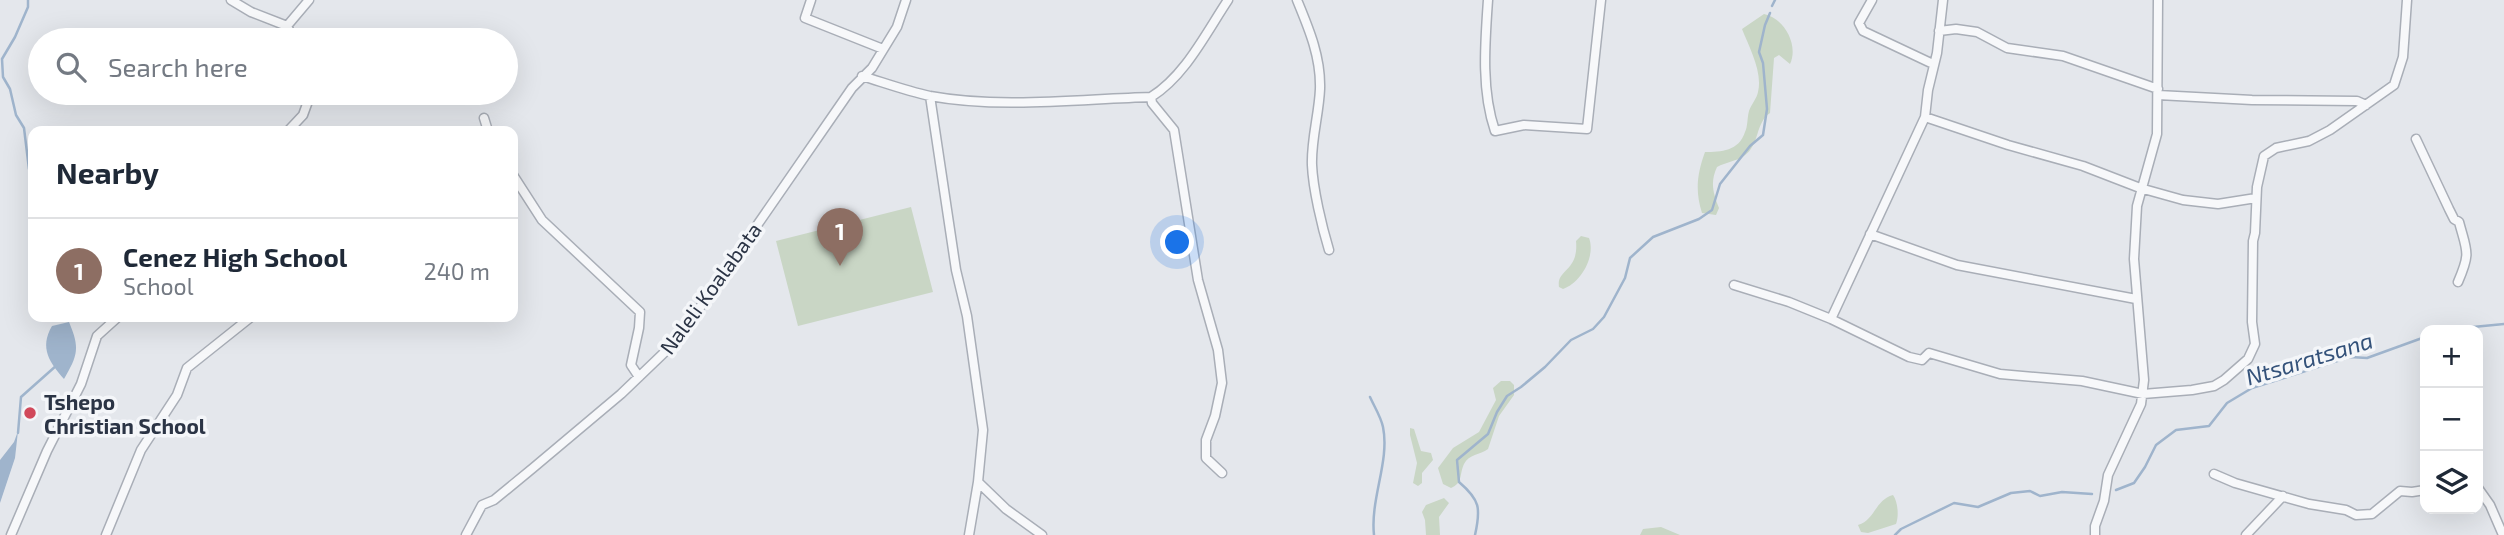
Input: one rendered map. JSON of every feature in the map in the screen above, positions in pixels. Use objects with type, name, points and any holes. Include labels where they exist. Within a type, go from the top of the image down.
[{"type":"street","points":[[231,0],[251,12],[287,26],[309,0]]},
{"type":"street","points":[[811,0],[805,18],[883,49]]},
{"type":"street","name":"Naleli Koalabata","points":[[466,535],[482,505],[507,489],[639,377],[669,348],[695,315],[852,88],[872,68],[897,27],[906,0]]},
{"type":"street","points":[[863,76],[930,96],[969,101],[1041,102],[1151,97],[1163,90],[1177,75],[1228,0]]},
{"type":"street","points":[[1297,0],[1308,25],[1317,59],[1320,87],[1312,165],[1322,227],[1329,250]]},
{"type":"street","points":[[1488,0],[1487,107],[1495,131],[1524,125],[1587,129],[1601,0]]},
{"type":"street","points":[[1872,0],[1859,23],[1863,31],[1933,64]]},
{"type":"street","points":[[1831,319],[1925,117],[1937,53],[1942,0]]},
{"type":"street","points":[[2095,535],[2108,475],[2141,404],[2143,394],[2143,359],[2134,259],[2140,188],[2157,134],[2158,0]]},
{"type":"street","points":[[1734,285],[1789,302],[1909,357],[1922,360],[1929,353],[2000,374],[2081,381],[2143,394],[2214,386],[2248,359],[2255,344],[2252,322],[2253,242],[2256,198],[2264,156],[2276,148],[2309,141],[2348,119],[2393,85],[2403,57],[2407,0]]},
{"type":"street","points":[[1939,31],[1956,29],[1977,32],[2007,48],[2063,56],[2158,92],[2252,100],[2357,101],[2366,105]]},
{"type":"street","points":[[930,96],[983,430],[969,535]]},
{"type":"street","points":[[1151,97],[1152,103],[1174,130],[1198,280],[1218,350],[1222,383],[1215,416],[1206,440],[1206,458],[1222,472]]},
{"type":"street","points":[[293,126],[303,115],[307,105]]},
{"type":"street","points":[[1925,117],[2183,200],[2218,204],[2256,198]]},
{"type":"street","points":[[484,118],[486,126]]},
{"type":"street","points":[[2416,139],[2454,219],[2459,222],[2466,242],[2468,254],[2458,282]]},
{"type":"street","points":[[518,183],[542,220],[640,312],[631,365],[639,377]]},
{"type":"street","points":[[1870,234],[1957,265],[2136,299]]},
{"type":"street","points":[[12,535],[47,451],[81,384],[97,336],[112,322]]},
{"type":"street","points":[[106,535],[141,450],[177,395],[187,368],[245,322]]},
{"type":"street","points":[[2214,474],[2235,483],[2309,504],[2346,510],[2356,515],[2372,514],[2400,491],[2420,490]]},
{"type":"street","points":[[978,482],[1006,509],[1042,535]]},
{"type":"street","points":[[2483,495],[2503,535]]},
{"type":"street","points":[[2246,535],[2283,496]]},
{"type":"green space","points":[[1764,14],[1778,21],[1788,33],[1793,49],[1790,64],[1779,55],[1774,58],[1770,113],[1762,122],[1749,151],[1741,158],[1717,167],[1713,188],[1719,208],[1716,215],[1702,213],[1698,182],[1705,152],[1734,147],[1746,130],[1749,111],[1757,94],[1759,76],[1742,29]]},
{"type":"green space","points":[[911,207],[933,292],[798,326],[776,241]]},
{"type":"green space","points":[[1581,236],[1589,238],[1589,260],[1576,281],[1563,289],[1559,287],[1559,281],[1574,259],[1576,241]]},
{"type":"green space","points":[[1501,381],[1510,381],[1514,385],[1514,395],[1499,416],[1488,449],[1466,461],[1455,486],[1451,488],[1443,484],[1438,468],[1453,448],[1479,432],[1496,400],[1493,388]]},
{"type":"green space","points":[[1410,428],[1414,429],[1421,451],[1431,453],[1433,460],[1422,473],[1422,483],[1418,486],[1413,483],[1417,463]]},
{"type":"green space","points":[[1893,495],[1898,509],[1896,524],[1868,533],[1861,532],[1858,525],[1868,519],[1882,501]]},
{"type":"green space","points":[[1444,498],[1449,503],[1439,517],[1440,535],[1426,535],[1422,512],[1426,505]]},
{"type":"green space","points":[[1661,527],[1680,535],[1640,535],[1643,529]]},
{"type":"water","points":[[69,322],[76,351],[64,379],[48,355],[46,341],[52,326]]},
{"type":"water","points":[[18,431],[15,458],[0,503],[0,460],[14,442]]},
{"type":"waterway","points":[[28,0],[28,7],[15,37],[2,59],[3,77],[10,89],[16,115],[24,128],[28,161]]},
{"type":"waterway","points":[[1772,6],[1775,0]]},
{"type":"waterway","points":[[1475,535],[1477,505],[1459,482],[1457,460],[1488,434],[1507,396],[1545,367],[1571,340],[1593,329],[1604,317],[1625,278],[1630,258],[1653,237],[1699,219],[1712,210],[1720,184],[1750,146],[1763,135],[1767,109],[1763,63],[1759,52],[1770,13]]},
{"type":"waterway","name":"Ntsaratsana","points":[[2483,326],[2504,324]]},
{"type":"waterway","name":"Ntsaratsana","points":[[2116,490],[2134,483],[2156,445],[2176,430],[2209,426],[2227,403],[2252,388],[2350,357],[2367,358],[2420,339]]},
{"type":"waterway","points":[[18,433],[21,397],[57,365]]},
{"type":"waterway","points":[[1370,397],[1382,423],[1384,440],[1374,535]]},
{"type":"waterway","name":"Ntsaratsana","points":[[1895,535],[1901,529],[1954,503],[1978,507],[2011,493],[2030,491],[2040,496],[2062,492],[2092,494]]},
{"type":"place","name":"Cenez High School","points":[[840,266]]},
{"type":"place","name":"Tshepo Christian School","points":[[30,413]]}]
